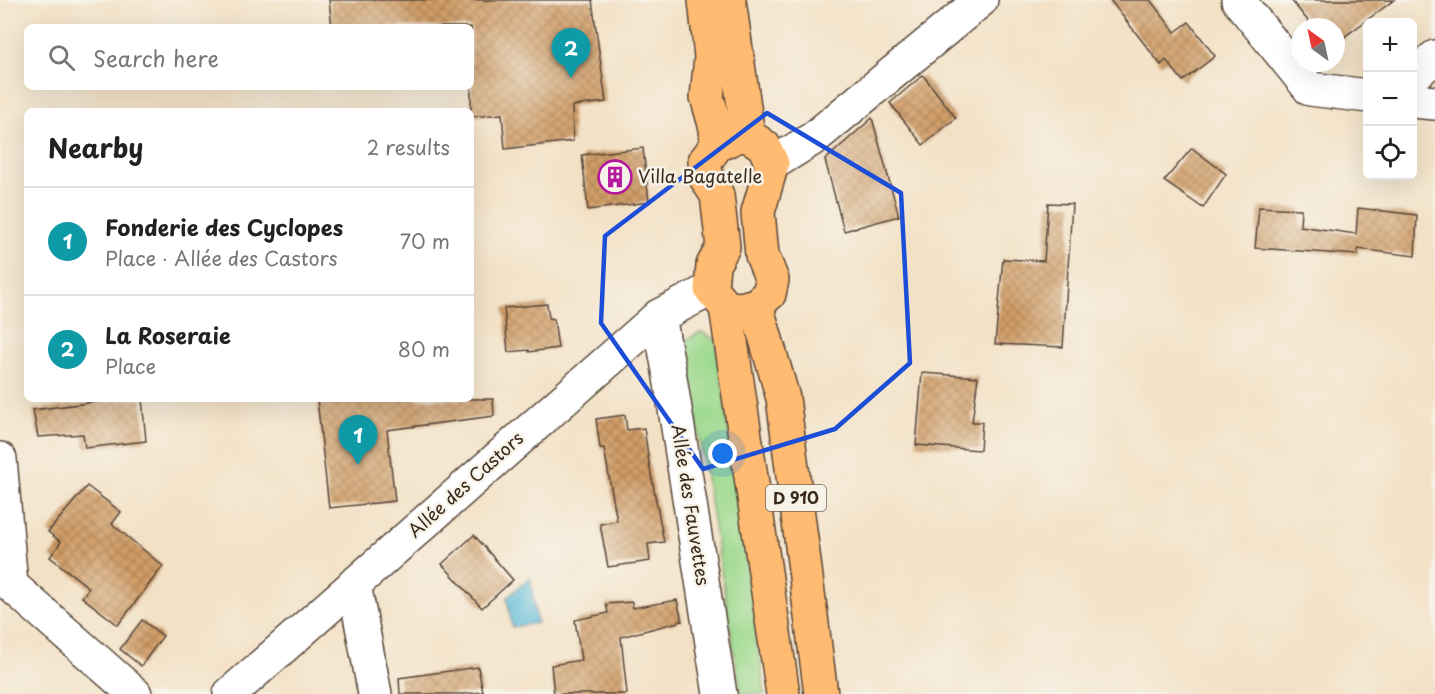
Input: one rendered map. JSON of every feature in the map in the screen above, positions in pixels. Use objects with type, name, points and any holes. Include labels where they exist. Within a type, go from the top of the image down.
[{"type":"main road","points":[[705,0],[711,57],[707,97],[716,128],[717,145]]},
{"type":"main road","points":[[729,0],[748,135]]},
{"type":"main road","points":[[748,135],[764,146],[772,164],[758,212],[762,255],[772,280],[769,294],[731,300],[713,265],[723,247],[717,195],[706,178],[705,161],[717,145],[737,136],[748,135]]},
{"type":"main road","name":"D 910","points":[[731,300],[783,694]]},
{"type":"main road","name":"D 910","points":[[731,300],[783,398],[821,694]]},
{"type":"street","points":[[772,164],[814,138],[981,0]]},
{"type":"street","points":[[1238,0],[1310,89],[1363,95]]},
{"type":"street","points":[[1417,73],[1435,57]]},
{"type":"street","points":[[1417,101],[1435,103]]},
{"type":"street","name":"Allée des Castors","points":[[230,694],[659,316],[731,300]]},
{"type":"street","name":"Allée des Fauvettes","points":[[659,316],[720,694]]},
{"type":"street","points":[[0,459],[11,585],[135,694]]},
{"type":"street","points":[[354,584],[375,694]]},
{"type":"highlighted area","points":[[767,113],[901,193],[910,363],[835,429],[703,469],[601,323],[605,236]]},
{"type":"green space","points":[[701,332],[716,340],[765,694],[741,694],[684,341]]},
{"type":"water","points":[[530,577],[537,623],[512,627],[507,598]]},
{"type":"building","points":[[329,0],[592,0],[606,102],[572,106],[573,141],[505,149],[502,114],[474,117],[474,108],[471,108],[471,90],[474,90],[474,24],[332,24]]},
{"type":"building","points":[[1110,0],[1150,0],[1175,32],[1189,22],[1215,56],[1183,81],[1166,60],[1161,65]]},
{"type":"building","points":[[1291,0],[1394,0],[1370,18],[1363,18],[1363,23],[1345,36],[1345,18],[1306,18]]},
{"type":"building","points":[[923,75],[956,118],[923,145],[890,103]]},
{"type":"building","points":[[872,118],[899,216],[844,231],[825,160]]},
{"type":"building","name":"Villa Bagatelle","points":[[643,148],[649,202],[588,210],[582,155]]},
{"type":"building","points":[[1192,148],[1226,174],[1203,208],[1164,181]]},
{"type":"building","points":[[1048,203],[1072,204],[1063,347],[995,344],[1003,259],[1044,261]]},
{"type":"building","points":[[1259,207],[1301,209],[1300,226],[1356,234],[1358,208],[1417,215],[1415,256],[1358,249],[1358,255],[1255,248]]},
{"type":"building","points":[[547,304],[549,318],[554,319],[558,348],[508,352],[504,308]]},
{"type":"building","points":[[922,373],[978,377],[972,422],[982,422],[980,450],[916,445]]},
{"type":"building","points":[[474,399],[493,399],[494,416],[387,430],[395,501],[329,508],[317,402],[474,402]]},
{"type":"building","points":[[96,402],[142,402],[146,441],[85,448],[83,434],[38,437],[33,410]]},
{"type":"building","points":[[625,415],[627,430],[644,428],[664,542],[648,544],[650,561],[608,567],[600,524],[617,521],[604,448],[600,448],[596,419]]},
{"type":"building","points":[[87,486],[121,512],[112,524],[163,566],[118,625],[82,597],[89,588],[50,557],[61,542],[48,532]]},
{"type":"building","points":[[474,535],[513,580],[482,608],[442,564]]},
{"type":"building","points":[[677,600],[682,621],[621,637],[627,694],[554,694],[551,665],[581,660],[575,620],[608,613],[606,604],[632,602],[633,608]]},
{"type":"building","points":[[142,620],[163,636],[141,666],[120,649]]},
{"type":"building","points":[[478,667],[483,692],[400,694],[399,678]]},
{"type":"place","name":"La Roseraie","points":[[571,78]]},
{"type":"place","name":"Villa Bagatelle","points":[[615,177]]},
{"type":"place","name":"Fonderie des Cyclopes","points":[[358,465]]}]
